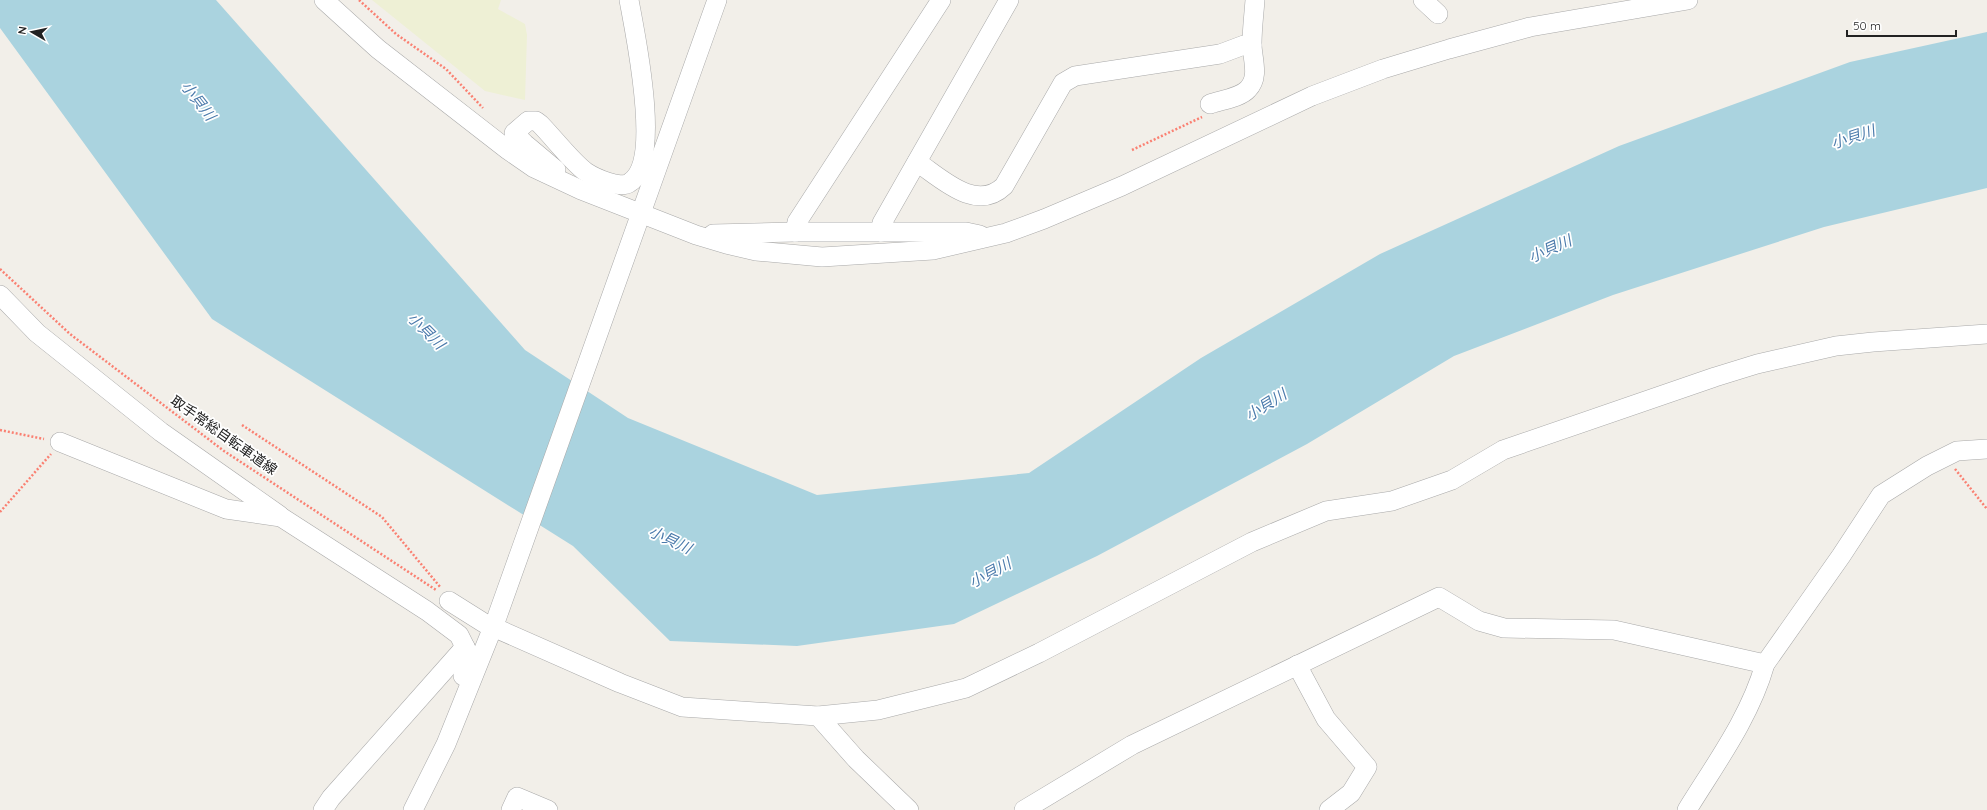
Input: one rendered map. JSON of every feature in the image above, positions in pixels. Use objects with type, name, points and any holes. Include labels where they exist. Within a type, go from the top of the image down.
[{"type":"street","points":[[324,0],[378,49],[508,150],[534,168],[581,190],[638,220],[756,251],[822,257],[933,250],[992,237],[1044,219],[1122,186],[1312,96],[1384,69],[1449,49],[1530,27],[1688,0]]},
{"type":"street","points":[[581,190],[525,144],[514,133],[528,121],[536,121],[585,172],[611,183],[626,185],[634,180],[644,153],[646,122],[644,90],[629,0]]},
{"type":"street","points":[[413,810],[446,744],[495,622],[717,0]]},
{"type":"street","points":[[796,227],[941,0]]},
{"type":"street","points":[[882,227],[1009,0]]},
{"type":"street","points":[[1210,104],[1242,93],[1249,88],[1254,75],[1255,64],[1252,45],[1255,0]]},
{"type":"street","points":[[1423,0],[1438,14]]},
{"type":"street","points":[[917,162],[968,195],[989,196],[1004,186],[1063,83],[1069,79],[1075,76],[1220,54],[1244,45],[1252,45]]},
{"type":"street","points":[[696,235],[796,227],[882,227],[966,232],[992,237]]},
{"type":"street","points":[[0,295],[36,333],[161,432],[281,517],[427,611],[459,636],[469,655],[468,665],[441,732],[441,738],[446,744]]},
{"type":"street","points":[[449,601],[620,683],[682,707],[818,716],[878,710],[966,688],[1039,653],[1252,542],[1326,511],[1392,501],[1452,480],[1503,450],[1715,376],[1757,364],[1836,346],[1987,334]]},
{"type":"street","points":[[60,442],[226,509],[281,517]]},
{"type":"street","points":[[1687,810],[1744,717],[1760,682],[1765,664],[1841,556],[1881,495],[1926,466],[1957,450],[1987,449]]},
{"type":"street","points":[[1024,810],[1132,745],[1439,597],[1479,621],[1504,628],[1614,630],[1765,664]]},
{"type":"street","points":[[323,810],[331,798],[465,647]]},
{"type":"street","points":[[1298,665],[1326,719],[1367,768],[1351,793],[1329,810]]},
{"type":"street","points":[[818,716],[856,759],[909,810]]},
{"type":"street","points":[[511,810],[517,797],[548,810]]},
{"type":"path","points":[[358,0],[396,34],[446,69],[487,112]]},
{"type":"path","points":[[1132,150],[1210,113],[1210,104]]},
{"type":"path","name":"取手常総自転車道線","points":[[0,269],[70,334],[224,450],[431,586],[449,601]]},
{"type":"path","points":[[242,425],[382,518],[436,580],[449,601]]},
{"type":"path","points":[[0,430],[60,442],[0,512]]},
{"type":"path","points":[[1945,456],[1987,509]]},
{"type":"green space","points":[[372,0],[501,0],[498,9],[525,24],[527,35],[525,100],[485,91]]},
{"type":"water","name":"小貝川","points":[[0,0],[216,0],[525,350],[628,418],[817,495],[1029,473],[1201,358],[1380,254],[1619,146],[1850,62],[1987,32],[1987,188],[1824,227],[1613,295],[1454,356],[1307,444],[1097,556],[954,624],[797,646],[670,641],[573,546],[212,319],[0,28]]}]
